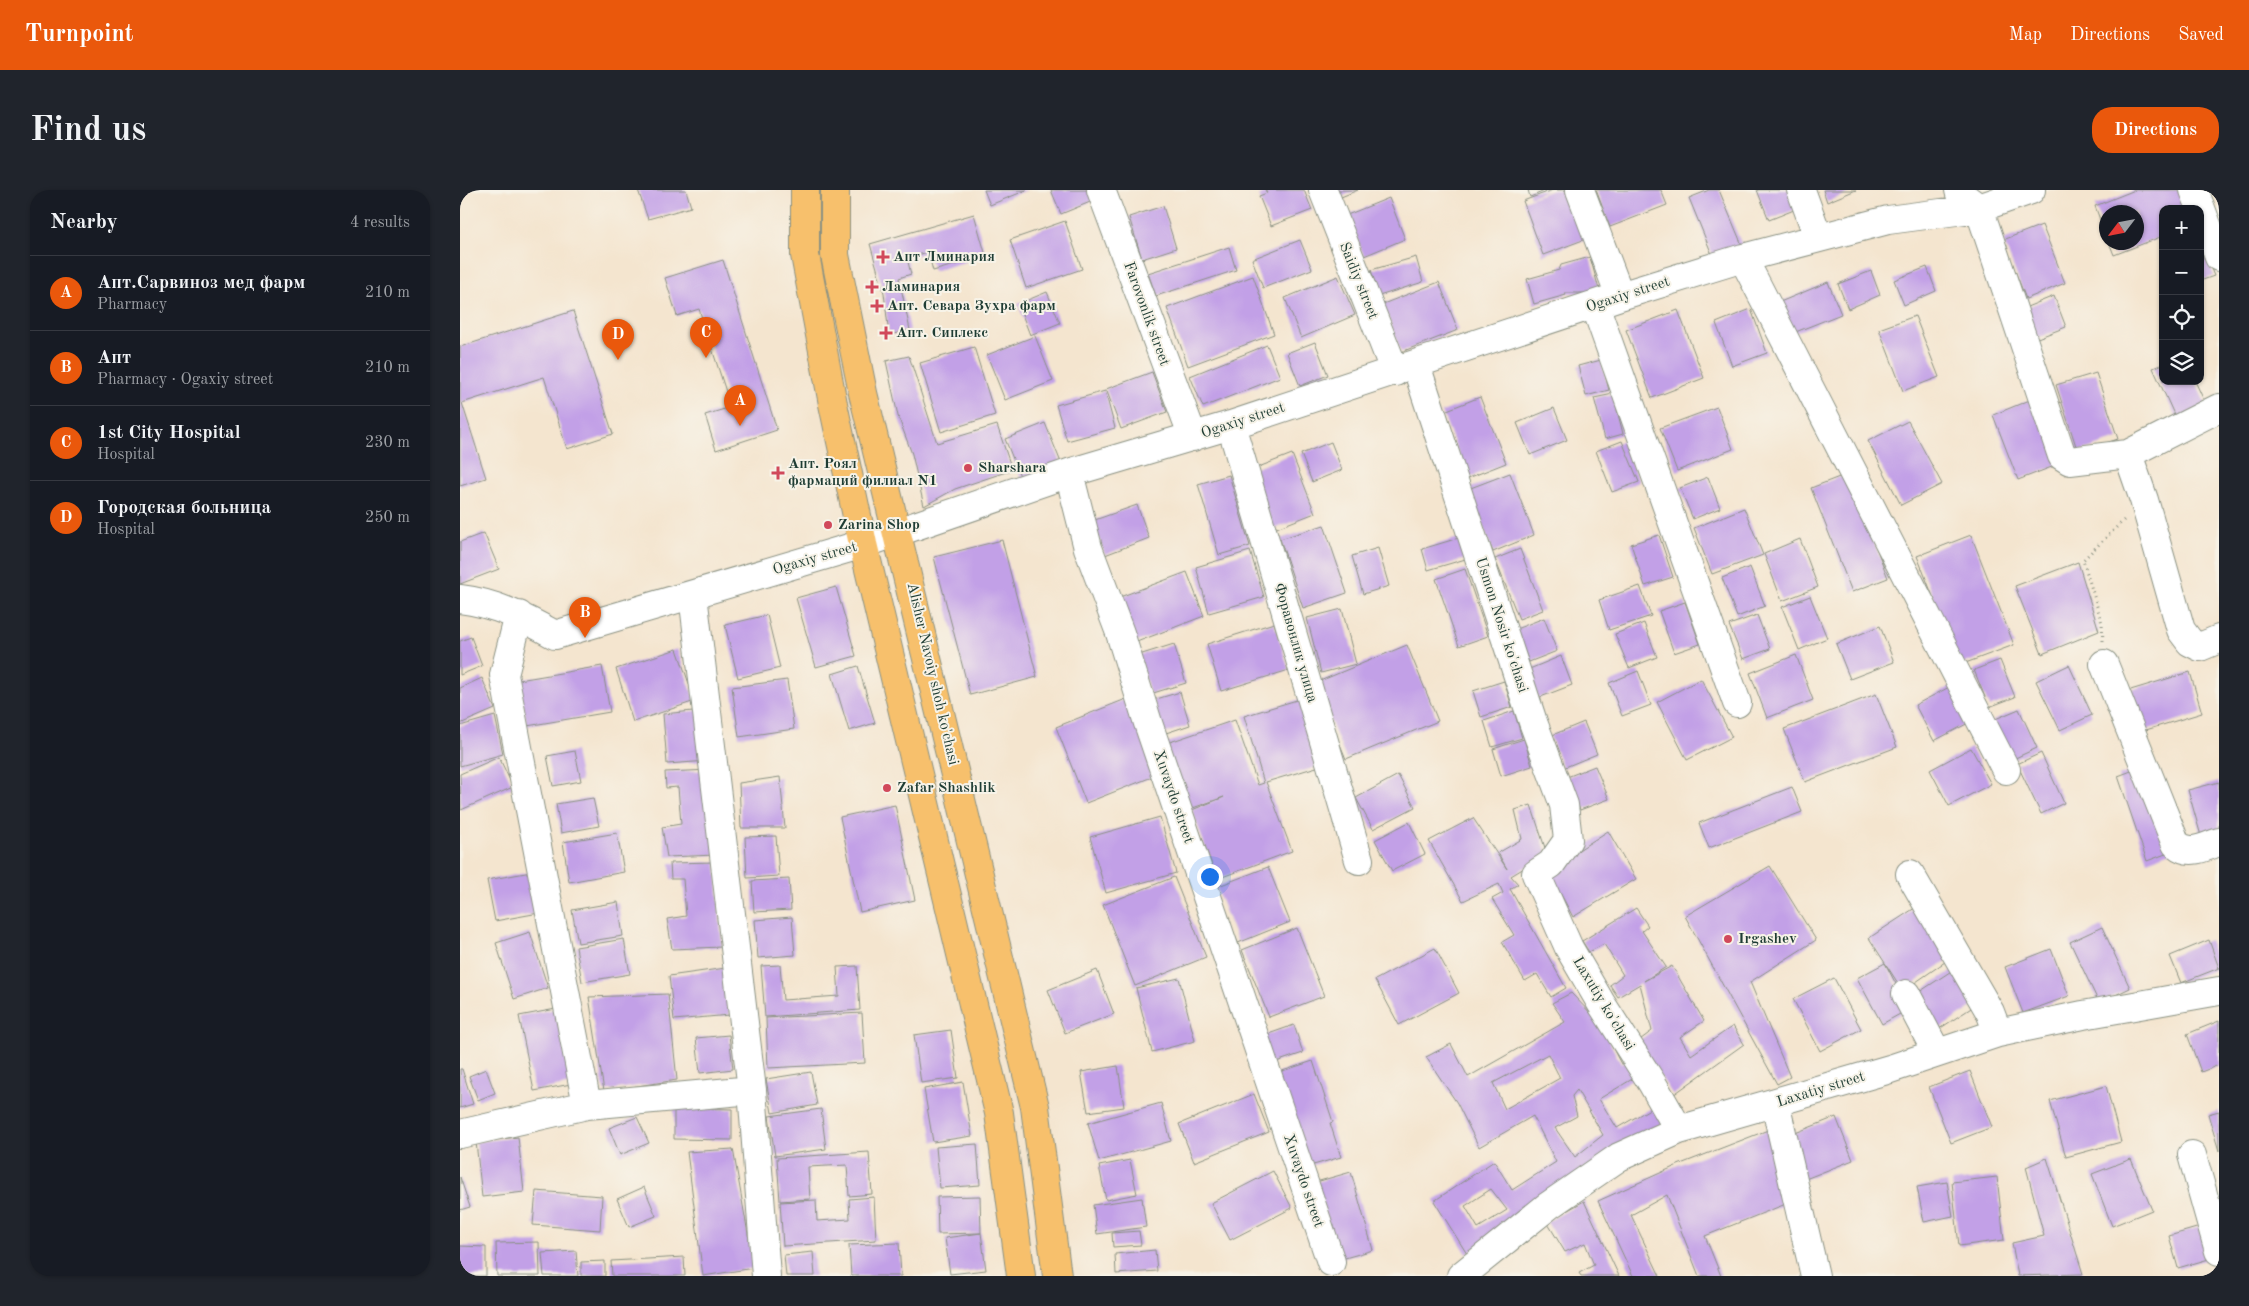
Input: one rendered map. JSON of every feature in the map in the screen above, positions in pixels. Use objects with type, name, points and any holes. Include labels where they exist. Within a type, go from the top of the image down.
[{"type":"main road","points":[[805,190],[805,255],[833,404],[863,544],[999,1113],[1021,1276]]},
{"type":"main road","name":"Alisher Navoiy shoh ko'chasi","points":[[834,190],[836,255],[863,393],[1035,1107],[1057,1276]]},
{"type":"street","name":"Farovonlik street","points":[[1102,190],[1193,437]]},
{"type":"street","name":"Saidiy street","points":[[1323,190],[1406,368]]},
{"type":"street","points":[[1580,190],[1620,296]]},
{"type":"street","points":[[1801,190],[1818,237]]},
{"type":"street","points":[[1959,190],[1960,194],[1979,208],[2062,456],[2070,460],[2128,454],[2219,408]]},
{"type":"street","name":"Ogaxiy street","points":[[460,599],[519,615],[555,635],[898,533],[1068,474],[1193,437],[1620,296],[1742,258],[1888,220],[1979,208],[2031,190]]},
{"type":"street","points":[[2194,190],[2219,257]]},
{"type":"street","points":[[1742,258],[2006,770]]},
{"type":"street","points":[[1595,305],[1737,703]]},
{"type":"street","name":"Usmon Nosir ko'chasi","points":[[1406,368],[1564,805],[1568,840],[1551,864],[1536,874]]},
{"type":"street","name":"Форавонлик улица","points":[[1230,425],[1359,860]]},
{"type":"street","points":[[2128,454],[2144,500],[2181,630],[2190,642],[2200,648],[2219,639]]},
{"type":"street","name":"Xuvaydo street","points":[[1068,474],[1088,548],[1120,633],[1151,732],[1331,1262]]},
{"type":"street","points":[[693,595],[752,1090],[766,1276]]},
{"type":"street","points":[[519,615],[504,675],[587,1105]]},
{"type":"street","points":[[2104,664],[2176,844],[2183,850],[2192,851],[2219,842]]},
{"type":"street","name":"Laxutiy ko'chasi","points":[[1536,874],[1568,948],[1679,1130]]},
{"type":"street","points":[[1910,874],[1990,1012],[1998,1033]]},
{"type":"street","name":"Laxatiy street","points":[[1461,1276],[1548,1206],[1619,1158],[1679,1130],[1775,1103],[1998,1033],[2083,1014],[2219,991]]},
{"type":"street","points":[[1906,994],[1937,1053]]},
{"type":"street","points":[[460,1134],[587,1105],[752,1090]]},
{"type":"street","points":[[1775,1103],[1815,1276]]},
{"type":"street","points":[[2192,1155],[2219,1252]]},
{"type":"path","points":[[2104,664],[2102,623],[2083,560],[2144,500]]},
{"type":"building","points":[[638,190],[686,190],[691,207],[648,219]]},
{"type":"building","points":[[984,190],[1027,190],[990,205]]},
{"type":"building","points":[[1051,190],[1091,190],[1095,200],[1061,214]]},
{"type":"building","points":[[1265,190],[1304,190],[1312,210],[1271,226],[1259,196],[1267,193]]},
{"type":"building","points":[[1338,190],[1358,190],[1341,197]]},
{"type":"building","points":[[1528,190],[1547,190],[1530,197]]},
{"type":"building","points":[[1553,190],[1574,190],[1591,237],[1543,255],[1523,201]]},
{"type":"building","points":[[1596,190],[1661,190],[1667,205],[1610,227]]},
{"type":"building","points":[[1709,190],[1719,190],[1742,245],[1713,257],[1689,198]]},
{"type":"building","points":[[1757,190],[1791,190],[1799,208],[1769,220]]},
{"type":"building","points":[[1823,190],[1856,190],[1827,202]]},
{"type":"building","points":[[2135,190],[2188,190],[2194,205],[2159,205],[2159,238],[2144,243],[2144,205],[2099,205],[2099,217],[2095,206]]},
{"type":"building","points":[[1389,198],[1405,239],[1364,256],[1347,215]]},
{"type":"building","points":[[1163,206],[1176,248],[1142,259],[1129,217]]},
{"type":"building","points":[[974,214],[986,256],[933,271],[928,252],[907,258],[911,274],[899,278],[910,330],[889,335],[884,293],[870,244]]},
{"type":"building","points":[[1065,221],[1082,269],[1026,288],[1010,240]]},
{"type":"building","points":[[2042,225],[2065,283],[2026,299],[2003,240]]},
{"type":"building","points":[[1300,240],[1312,269],[1263,288],[1252,259]]},
{"type":"building","points":[[1229,247],[1236,270],[1156,296],[1148,273]]},
{"type":"building","points":[[2112,250],[2127,250],[2114,255]]},
{"type":"building","points":[[2204,252],[2214,276],[2204,280]]},
{"type":"building","points":[[1416,257],[1423,282],[1379,296],[1371,270]]},
{"type":"building","points":[[1590,257],[1600,293],[1565,293],[1566,295],[1534,304],[1527,279],[1559,270],[1561,265]]},
{"type":"building","points":[[723,260],[777,430],[716,450],[705,415],[731,407],[699,309],[677,316],[665,278]]},
{"type":"building","points":[[1927,267],[1936,291],[1904,305],[1894,280]]},
{"type":"building","points":[[1871,271],[1880,295],[1848,309],[1838,284]]},
{"type":"building","points":[[1253,276],[1274,334],[1188,366],[1167,308]]},
{"type":"building","points":[[1338,276],[1355,315],[1301,338],[1285,298]]},
{"type":"building","points":[[1439,282],[1458,330],[1401,352],[1383,304]]},
{"type":"building","points":[[1828,282],[1841,314],[1793,333],[1780,302]]},
{"type":"building","points":[[1047,292],[1060,323],[1030,335],[1018,304]]},
{"type":"building","points":[[2054,296],[2066,327],[2035,339],[2022,309]]},
{"type":"building","points":[[1751,309],[1767,353],[1732,366],[1716,323]]},
{"type":"building","points":[[1678,310],[1704,378],[1652,398],[1626,330]]},
{"type":"building","points":[[573,311],[613,434],[567,449],[544,377],[462,403],[486,478],[460,486],[460,347]]},
{"type":"building","points":[[1915,316],[1939,377],[1903,391],[1879,329]]},
{"type":"building","points":[[1035,336],[1053,381],[1005,400],[987,355]]},
{"type":"building","points":[[1315,342],[1328,375],[1300,386],[1287,353]]},
{"type":"building","points":[[1267,345],[1280,377],[1203,407],[1190,376]]},
{"type":"building","points":[[974,347],[995,415],[941,432],[920,363]]},
{"type":"building","points":[[909,356],[937,443],[997,425],[1012,470],[955,489],[924,506],[912,454],[898,416],[886,361]]},
{"type":"building","points":[[1601,360],[1609,390],[1586,396],[1578,366]]},
{"type":"building","points":[[2159,366],[2159,381],[2153,368]]},
{"type":"building","points":[[1152,372],[1167,412],[1121,429],[1106,389]]},
{"type":"building","points":[[2096,373],[2118,439],[2078,452],[2056,385]]},
{"type":"building","points":[[2161,385],[2197,385],[2207,407],[2177,421]]},
{"type":"building","points":[[1105,391],[1115,428],[1067,441],[1056,405]]},
{"type":"building","points":[[1613,394],[1623,434],[1605,439],[1594,398]]},
{"type":"building","points":[[1480,397],[1506,463],[1468,478],[1442,412]]},
{"type":"building","points":[[2037,397],[2062,463],[2018,480],[1993,415]]},
{"type":"building","points":[[1717,407],[1733,449],[1677,471],[1660,428]]},
{"type":"building","points":[[1554,408],[1567,440],[1530,455],[1517,423]]},
{"type":"building","points":[[1908,421],[1942,484],[1901,505],[1868,441]]},
{"type":"building","points":[[1045,423],[1062,465],[1022,481],[1005,439]]},
{"type":"building","points":[[1622,441],[1639,482],[1612,492],[1596,451]]},
{"type":"building","points":[[1331,442],[1342,470],[1312,482],[1301,454]]},
{"type":"building","points":[[1292,454],[1315,513],[1274,529],[1251,470]]},
{"type":"building","points":[[1510,473],[1534,535],[1493,552],[1468,489]]},
{"type":"building","points":[[1847,474],[1888,578],[1852,592],[1811,488]]},
{"type":"building","points":[[1229,475],[1250,546],[1219,555],[1198,484]]},
{"type":"building","points":[[1708,477],[1720,508],[1693,519],[1680,488]]},
{"type":"building","points":[[1137,505],[1149,538],[1105,555],[1092,521]]},
{"type":"building","points":[[1744,508],[1763,555],[1712,574],[1694,528]]},
{"type":"building","points":[[1324,525],[1347,593],[1303,608],[1280,539]]},
{"type":"building","points":[[484,533],[499,569],[460,584],[460,542]]},
{"type":"building","points":[[1659,535],[1673,577],[1645,586],[1631,544]]},
{"type":"building","points":[[1971,535],[2014,645],[1960,665],[1917,556]]},
{"type":"building","points":[[1462,537],[1469,558],[1428,570],[1422,549]]},
{"type":"building","points":[[1800,539],[1818,587],[1782,601],[1764,554]]},
{"type":"building","points":[[1002,540],[1037,677],[970,695],[934,557]]},
{"type":"building","points":[[1378,548],[1389,586],[1363,594],[1352,556]]},
{"type":"building","points":[[1520,549],[1543,610],[1519,619],[1495,559]]},
{"type":"building","points":[[1250,551],[1264,597],[1209,613],[1196,567]]},
{"type":"building","points":[[2078,562],[2099,631],[2042,654],[2015,586]]},
{"type":"building","points":[[1750,567],[1765,606],[1737,617],[1722,578]]},
{"type":"building","points":[[1465,569],[1488,636],[1459,646],[1436,579]]},
{"type":"building","points":[[1187,572],[1204,616],[1134,643],[1117,598]]},
{"type":"building","points":[[1640,586],[1651,616],[1609,630],[1599,600]]},
{"type":"building","points":[[836,587],[856,656],[816,667],[796,598]]},
{"type":"building","points":[[1810,596],[1827,638],[1799,650],[1782,607]]},
{"type":"building","points":[[1685,602],[1700,644],[1674,653],[1659,611]]},
{"type":"building","points":[[1342,609],[1356,664],[1321,673],[1307,618]]},
{"type":"building","points":[[767,615],[780,668],[738,678],[725,625]]},
{"type":"building","points":[[1757,615],[1770,649],[1743,659],[1729,625]]},
{"type":"building","points":[[1544,618],[1557,651],[1529,662],[1516,629]]},
{"type":"building","points":[[1274,623],[1289,670],[1221,691],[1207,644]]},
{"type":"building","points":[[1644,623],[1657,657],[1629,668],[1615,634]]},
{"type":"building","points":[[1880,626],[1894,662],[1850,679],[1836,644]]},
{"type":"building","points":[[471,637],[482,666],[460,675],[460,641]]},
{"type":"building","points":[[1174,644],[1186,683],[1150,694],[1139,655]]},
{"type":"building","points":[[1407,645],[1438,721],[1346,759],[1315,683]]},
{"type":"building","points":[[677,649],[695,701],[633,722],[616,669]]},
{"type":"building","points":[[1796,655],[1813,700],[1767,718],[1750,673]]},
{"type":"building","points":[[1561,656],[1572,685],[1538,698],[1527,670]]},
{"type":"building","points":[[2000,660],[2015,697],[1989,707],[1974,670]]},
{"type":"building","points":[[2069,665],[2092,715],[2060,730],[2036,681]]},
{"type":"building","points":[[602,666],[610,712],[527,726],[519,680]]},
{"type":"building","points":[[858,666],[875,723],[849,731],[832,674]]},
{"type":"building","points":[[1638,671],[1651,705],[1622,716],[1609,683]]},
{"type":"building","points":[[2190,672],[2202,713],[2136,733],[2124,692]]},
{"type":"building","points":[[482,678],[495,709],[460,724],[460,688]]},
{"type":"building","points":[[1701,679],[1732,737],[1687,760],[1657,702]]},
{"type":"building","points":[[787,680],[794,729],[739,737],[732,687]]},
{"type":"building","points":[[1504,681],[1512,707],[1481,717],[1473,691]]},
{"type":"building","points":[[1957,683],[1976,719],[1934,741],[1915,705]]},
{"type":"building","points":[[1180,692],[1190,725],[1163,734],[1153,700]]},
{"type":"building","points":[[1876,694],[1897,747],[1805,782],[1784,729]]},
{"type":"building","points":[[1126,699],[1157,775],[1086,803],[1056,727]]},
{"type":"building","points":[[1300,699],[1320,766],[1266,782],[1292,851],[1217,879],[1192,810],[1224,797],[1187,810],[1164,744],[1235,720],[1258,785],[1264,783],[1244,716]]},
{"type":"building","points":[[2019,709],[2037,748],[2011,760],[1993,720]]},
{"type":"building","points":[[703,710],[708,761],[667,764],[663,714]]},
{"type":"building","points":[[1514,711],[1522,738],[1492,747],[1484,721]]},
{"type":"building","points":[[495,716],[503,754],[460,766],[460,726]]},
{"type":"building","points":[[1584,722],[1597,754],[1563,768],[1550,736]]},
{"type":"building","points":[[1524,739],[1532,766],[1501,776],[1493,749]]},
{"type":"building","points":[[1971,748],[1991,784],[1949,806],[1930,770]]},
{"type":"building","points":[[575,751],[581,781],[553,786],[547,756]]},
{"type":"building","points":[[2041,753],[2064,803],[2041,814],[2017,764]]},
{"type":"building","points":[[499,757],[513,787],[461,810],[460,774]]},
{"type":"building","points":[[1595,766],[1609,799],[1580,810],[1567,777]]},
{"type":"building","points":[[2142,767],[2171,852],[2147,861],[2118,776]]},
{"type":"building","points":[[711,770],[716,855],[667,857],[662,827],[681,824],[678,787],[666,788],[665,772]]},
{"type":"building","points":[[1398,775],[1415,807],[1373,829],[1356,798]]},
{"type":"building","points":[[780,777],[785,828],[741,828],[739,783]]},
{"type":"building","points":[[2219,782],[2219,831],[2201,836],[2188,790]]},
{"type":"building","points":[[1792,787],[1802,812],[1709,848],[1699,823]]},
{"type":"building","points":[[593,798],[599,826],[561,833],[556,804]]},
{"type":"building","points":[[895,805],[915,900],[860,912],[840,817]]},
{"type":"building","points":[[1531,805],[1547,854],[1511,876],[1518,884],[1510,889],[1566,988],[1551,997],[1537,974],[1525,981],[1502,942],[1514,935],[1492,899],[1503,893],[1499,884],[1463,901],[1429,841],[1473,818],[1507,869],[1498,853],[1522,839],[1515,810]]},
{"type":"building","points":[[1160,817],[1176,873],[1106,893],[1090,837]]},
{"type":"building","points":[[1409,822],[1425,854],[1392,871],[1375,840]]},
{"type":"building","points":[[1608,831],[1636,879],[1573,917],[1548,870]]},
{"type":"building","points":[[617,833],[624,872],[569,882],[563,842]]},
{"type":"building","points":[[776,836],[779,876],[747,878],[745,837]]},
{"type":"building","points":[[716,862],[722,947],[672,949],[667,919],[686,916],[683,879],[671,879],[670,863]]},
{"type":"building","points":[[1770,866],[1816,940],[1750,982],[1790,1077],[1777,1084],[1685,916]]},
{"type":"building","points":[[1268,867],[1290,922],[1238,943],[1216,887]]},
{"type":"building","points":[[531,872],[539,913],[495,921],[487,880]]},
{"type":"building","points":[[1174,877],[1206,957],[1135,986],[1103,905]]},
{"type":"building","points":[[789,879],[791,910],[754,912],[752,881]]},
{"type":"building","points":[[618,902],[623,936],[578,943],[572,910]]},
{"type":"building","points":[[1921,904],[1955,955],[1903,991],[1869,938]]},
{"type":"building","points":[[1636,908],[1648,926],[1642,931],[1666,967],[1644,981],[1672,966],[1704,1021],[1680,1037],[1691,1055],[1733,1026],[1744,1044],[1673,1095],[1637,1042],[1652,1031],[1640,984],[1618,997],[1610,985],[1623,975],[1604,944],[1589,952],[1582,941]]},
{"type":"building","points":[[792,917],[795,955],[758,958],[755,920]]},
{"type":"building","points":[[2102,927],[2130,988],[2099,1003],[2070,942]]},
{"type":"building","points":[[1297,928],[1324,996],[1269,1017],[1242,950]]},
{"type":"building","points":[[530,932],[548,988],[514,999],[496,943]]},
{"type":"building","points":[[624,939],[630,974],[582,982],[576,947]]},
{"type":"building","points":[[2209,940],[2219,968],[2181,983],[2170,956]]},
{"type":"building","points":[[1435,948],[1459,993],[1399,1025],[1375,980]]},
{"type":"building","points":[[2051,949],[2069,996],[2023,1013],[2005,967]]},
{"type":"building","points":[[1885,963],[1909,1009],[1882,1024],[1857,978]]},
{"type":"building","points":[[780,965],[783,1000],[839,996],[837,967],[857,966],[860,1010],[765,1017],[761,966]]},
{"type":"building","points":[[1959,966],[1982,1001],[1936,1031],[1913,996]]},
{"type":"building","points":[[726,968],[730,1015],[674,1020],[669,976]]},
{"type":"building","points":[[1097,970],[1114,1014],[1065,1033],[1048,990]]},
{"type":"building","points":[[1179,978],[1195,1041],[1152,1052],[1136,988]]},
{"type":"building","points":[[1834,978],[1861,1029],[1820,1051],[1793,999]]},
{"type":"building","points":[[1571,993],[1599,1022],[1621,1064],[1635,1056],[1644,1072],[1599,1099],[1617,1128],[1662,1102],[1671,1118],[1467,1254],[1434,1201],[1494,1161],[1512,1190],[1556,1162],[1533,1116],[1479,1147],[1457,1103],[1426,1057],[1451,1044],[1468,1077],[1565,1022],[1552,1003]],"holes":[[[1548,1054],[1560,1078],[1505,1109],[1493,1083]],[[1577,1090],[1603,1135],[1575,1157],[1555,1128],[1577,1116],[1572,1096]],[[1491,1189],[1507,1210],[1478,1228],[1465,1206]]]},
{"type":"building","points":[[668,994],[677,1080],[604,1091],[589,997]]},
{"type":"building","points":[[556,1009],[571,1084],[534,1091],[519,1016]]},
{"type":"building","points":[[862,1013],[865,1063],[768,1068],[766,1018]]},
{"type":"building","points":[[2219,1021],[2219,1065],[2201,1072],[2187,1034]]},
{"type":"building","points":[[1294,1025],[1303,1053],[1270,1064],[1260,1037]]},
{"type":"building","points":[[951,1030],[958,1078],[921,1083],[914,1035]]},
{"type":"building","points":[[729,1035],[733,1069],[700,1073],[696,1038]]},
{"type":"building","points":[[1313,1061],[1333,1122],[1330,1123],[1341,1157],[1303,1168],[1273,1074]]},
{"type":"building","points":[[1118,1066],[1124,1107],[1088,1112],[1081,1072]]},
{"type":"building","points":[[460,1069],[462,1069],[473,1104],[460,1108]]},
{"type":"building","points":[[486,1069],[495,1093],[478,1100],[469,1076]]},
{"type":"building","points":[[1970,1071],[1992,1127],[1951,1143],[1929,1087]]},
{"type":"building","points":[[811,1072],[817,1105],[772,1113],[766,1079]]},
{"type":"building","points":[[963,1082],[972,1136],[933,1142],[924,1089]]},
{"type":"building","points":[[2106,1086],[2121,1142],[2066,1157],[2050,1101]]},
{"type":"building","points":[[1254,1094],[1269,1132],[1194,1162],[1179,1124]]},
{"type":"building","points":[[1161,1103],[1171,1141],[1099,1161],[1088,1123]]},
{"type":"building","points":[[674,1108],[732,1109],[732,1140],[674,1139]]},
{"type":"building","points":[[821,1109],[826,1149],[775,1156],[769,1116]]},
{"type":"building","points":[[2219,1111],[2219,1151],[2208,1114]]},
{"type":"building","points":[[637,1117],[649,1143],[620,1155],[609,1128]]},
{"type":"building","points":[[1836,1117],[1853,1160],[1803,1180],[1785,1137]]},
{"type":"building","points":[[1768,1130],[1796,1200],[1705,1236],[1721,1276],[1699,1276],[1667,1195],[1631,1215],[1660,1276],[1633,1276],[1598,1201],[1678,1165]]},
{"type":"building","points":[[518,1137],[524,1192],[482,1197],[476,1142]]},
{"type":"building","points":[[977,1144],[980,1185],[940,1188],[936,1147]]},
{"type":"building","points":[[733,1149],[754,1268],[703,1276],[687,1152]]},
{"type":"building","points":[[869,1152],[872,1194],[849,1196],[847,1165],[808,1167],[810,1199],[780,1201],[777,1158]]},
{"type":"building","points":[[2047,1158],[2083,1274],[2018,1276],[2012,1243],[2044,1236],[2026,1167]]},
{"type":"building","points":[[2131,1159],[2152,1210],[2112,1226],[2092,1174]]},
{"type":"building","points":[[1130,1160],[1137,1194],[1106,1200],[1099,1166]]},
{"type":"building","points":[[1273,1171],[1292,1208],[1230,1240],[1211,1203]]},
{"type":"building","points":[[1351,1172],[1373,1250],[1338,1260],[1316,1182]]},
{"type":"building","points":[[460,1177],[470,1207],[460,1210]]},
{"type":"building","points":[[1997,1177],[2004,1240],[1959,1246],[1952,1182]]},
{"type":"building","points":[[1947,1182],[1953,1216],[1924,1222],[1917,1187]]},
{"type":"building","points":[[644,1187],[656,1216],[629,1227],[617,1199]]},
{"type":"building","points":[[536,1191],[602,1196],[600,1230],[533,1225]]},
{"type":"building","points":[[980,1196],[981,1233],[938,1234],[937,1197]]},
{"type":"building","points":[[874,1197],[876,1240],[783,1246],[780,1202],[816,1200],[817,1221],[850,1219],[849,1199]]},
{"type":"building","points":[[1142,1198],[1146,1227],[1097,1234],[1093,1205]]},
{"type":"building","points":[[1584,1201],[1619,1276],[1581,1276],[1579,1273],[1594,1265],[1585,1243],[1565,1252],[1547,1222]]},
{"type":"building","points":[[2200,1227],[2209,1259],[2178,1268],[2169,1236]]},
{"type":"building","points":[[1139,1231],[1141,1245],[1113,1247],[1112,1233]]},
{"type":"building","points":[[981,1233],[986,1270],[950,1274],[945,1238]]},
{"type":"building","points":[[539,1242],[540,1276],[497,1276],[496,1243]]},
{"type":"building","points":[[899,1243],[901,1276],[851,1276],[849,1245]]},
{"type":"building","points":[[460,1246],[486,1247],[486,1276],[460,1276]]},
{"type":"building","points":[[1155,1250],[1157,1271],[1116,1274],[1115,1254]]},
{"type":"building","points":[[576,1251],[578,1276],[544,1276],[542,1253]]},
{"type":"building","points":[[813,1252],[815,1276],[786,1276],[784,1255]]},
{"type":"building","points":[[684,1257],[685,1276],[612,1276],[611,1261]]},
{"type":"building","points":[[605,1261],[605,1276],[581,1276],[581,1262]]},
{"type":"place","name":"Апт Лминария","points":[[883,257]]},
{"type":"place","name":"Ламинария","points":[[872,287]]},
{"type":"place","name":"Апт. Севара Зухра фарм","points":[[877,306]]},
{"type":"place","name":"Апт. Сиплекс","points":[[886,333]]},
{"type":"place","name":"1st City Hospital","points":[[706,358]]},
{"type":"place","name":"Городская больница","points":[[618,360]]},
{"type":"place","name":"Апт.Сарвиноз мед фарм","points":[[740,426]]},
{"type":"place","name":"Sharshara","points":[[968,468]]},
{"type":"place","name":"Апт. Роял фармаций филиал N1","points":[[778,473]]},
{"type":"place","name":"Zarina Shop","points":[[828,525]]},
{"type":"place","name":"Апт","points":[[585,638]]},
{"type":"place","name":"Zafar Shashlik","points":[[887,788]]},
{"type":"place","name":"Irgashev","points":[[1728,939]]}]
